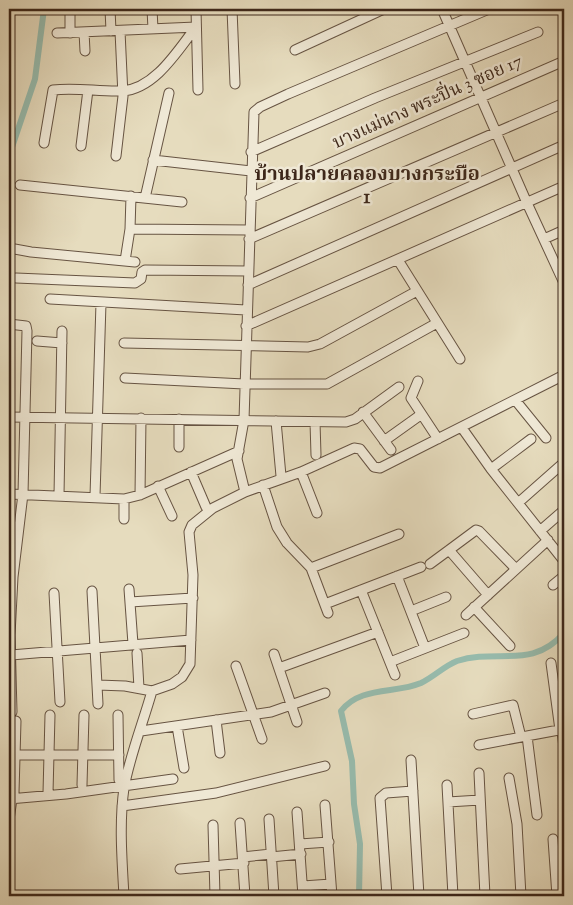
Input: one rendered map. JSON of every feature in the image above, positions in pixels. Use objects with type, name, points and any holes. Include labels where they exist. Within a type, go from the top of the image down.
[{"type":"street","points":[[70,9],[70,33]]},
{"type":"street","points":[[110,9],[116,31],[123,91],[116,156]]},
{"type":"street","points":[[152,9],[153,29]]},
{"type":"street","points":[[196,9],[198,90]]},
{"type":"street","points":[[232,9],[234,84]]},
{"type":"street","points":[[295,50],[384,9]]},
{"type":"street","points":[[442,9],[527,203],[562,271],[564,283]]},
{"type":"street","points":[[244,492],[237,459],[244,420],[252,118],[260,107],[489,9]]},
{"type":"street","points":[[57,33],[196,27]]},
{"type":"street","points":[[44,143],[53,90],[123,91],[138,87],[158,73],[196,27]]},
{"type":"street","points":[[84,32],[85,51]]},
{"type":"street","points":[[251,152],[538,32]]},
{"type":"street","name":"บางแม่นาง พระปิ่น 3 ซอย 17","points":[[250,198],[564,61]]},
{"type":"street","points":[[81,146],[88,90]]},
{"type":"street","points":[[145,198],[169,93]]},
{"type":"street","points":[[130,229],[249,235],[564,103]]},
{"type":"street","points":[[248,285],[564,145]]},
{"type":"street","points":[[153,160],[251,171]]},
{"type":"street","points":[[20,185],[182,202]]},
{"type":"street","points":[[246,326],[564,186]]},
{"type":"street","points":[[125,261],[130,229],[131,196]]},
{"type":"street","points":[[544,239],[564,230]]},
{"type":"street","points":[[9,248],[135,262]]},
{"type":"street","points":[[398,260],[460,359]]},
{"type":"street","points":[[16,278],[134,283],[141,279],[142,272],[145,270],[248,271]]},
{"type":"street","points":[[124,343],[246,347],[315,346],[417,292]]},
{"type":"street","points":[[50,299],[246,310]]},
{"type":"street","points":[[95,496],[101,303]]},
{"type":"street","points":[[125,378],[244,384],[334,382],[438,323]]},
{"type":"street","points":[[9,324],[26,326],[27,328],[23,494],[11,577],[10,693],[14,716],[9,820]]},
{"type":"street","points":[[59,495],[62,331]]},
{"type":"street","points":[[37,342],[62,343]]},
{"type":"street","points":[[98,685],[139,688],[152,691],[172,684],[182,677],[190,664],[192,598],[190,528],[213,508],[244,492],[301,472],[357,448],[374,467],[380,468],[516,401],[564,375]]},
{"type":"street","points":[[418,381],[411,398],[438,439]]},
{"type":"street","points":[[9,417],[346,422],[399,387]]},
{"type":"street","points":[[516,401],[546,438]]},
{"type":"street","points":[[363,412],[391,450]]},
{"type":"street","points":[[384,441],[419,416]]},
{"type":"street","points":[[140,495],[142,418]]},
{"type":"street","points":[[179,447],[180,419]]},
{"type":"street","points":[[276,421],[281,476]]},
{"type":"street","points":[[315,422],[316,455]]},
{"type":"street","points":[[462,428],[491,469],[564,561]]},
{"type":"street","points":[[491,469],[532,439]]},
{"type":"street","points":[[9,494],[95,496],[124,499],[140,495],[239,451]]},
{"type":"street","points":[[518,503],[561,465]]},
{"type":"street","points":[[191,472],[206,507]]},
{"type":"street","points":[[301,472],[317,513]]},
{"type":"street","points":[[263,485],[277,527],[287,543],[311,568],[328,613]]},
{"type":"street","points":[[158,486],[172,516]]},
{"type":"street","points":[[124,499],[124,519]]},
{"type":"street","points":[[540,531],[564,510]]},
{"type":"street","points":[[325,604],[426,565],[476,530],[479,530],[516,569]]},
{"type":"street","points":[[311,568],[400,534]]},
{"type":"street","points":[[466,614],[548,540]]},
{"type":"street","points":[[449,550],[488,594]]},
{"type":"street","points":[[397,576],[426,648]]},
{"type":"street","points":[[553,585],[564,576]]},
{"type":"street","points":[[129,589],[133,644]]},
{"type":"street","points":[[361,590],[394,675]]},
{"type":"street","points":[[92,591],[98,704]]},
{"type":"street","points":[[54,593],[60,702]]},
{"type":"street","points":[[411,610],[446,597]]},
{"type":"street","points":[[130,602],[192,598]]},
{"type":"street","points":[[474,607],[510,646]]},
{"type":"street","points":[[279,668],[378,632]]},
{"type":"street","points":[[390,662],[464,633]]},
{"type":"street","points":[[11,655],[95,646],[191,640]]},
{"type":"street","points":[[137,653],[139,688]]},
{"type":"street","points":[[274,654],[298,722]]},
{"type":"street","points":[[551,663],[564,748]]},
{"type":"street","points":[[236,666],[262,739]]},
{"type":"street","points":[[122,783],[141,730],[152,691]]},
{"type":"street","points":[[141,730],[271,712],[325,693]]},
{"type":"street","points":[[473,714],[513,705],[524,737],[537,815]]},
{"type":"street","points":[[48,793],[50,715]]},
{"type":"street","points":[[82,786],[84,715]]},
{"type":"street","points":[[118,715],[118,755],[122,783],[124,896]]},
{"type":"street","points":[[216,720],[220,753]]},
{"type":"street","points":[[177,726],[184,768]]},
{"type":"street","points":[[479,744],[562,730]]},
{"type":"street","points":[[12,755],[118,755]]},
{"type":"street","points":[[411,760],[419,896]]},
{"type":"street","points":[[122,806],[216,793],[325,766]]},
{"type":"street","points":[[479,773],[485,896]]},
{"type":"street","points":[[509,778],[517,824],[521,896]]},
{"type":"street","points":[[11,797],[122,783],[173,779]]},
{"type":"street","points":[[447,785],[453,896]]},
{"type":"street","points":[[387,896],[380,798],[386,793],[413,791]]},
{"type":"street","points":[[448,802],[480,800]]},
{"type":"street","points":[[325,805],[332,896]]},
{"type":"street","points":[[297,812],[303,896]]},
{"type":"street","points":[[269,819],[274,896]]},
{"type":"street","points":[[240,823],[245,896]]},
{"type":"street","points":[[213,825],[215,896]]},
{"type":"street","points":[[553,839],[557,896]]},
{"type":"street","points":[[180,869],[215,866],[271,856],[329,842]]},
{"type":"street","points":[[303,886],[331,884]]},
{"type":"waterway","points":[[9,156],[35,79],[44,9]]},
{"type":"waterway","points":[[359,896],[360,844],[354,804],[352,761],[341,711],[349,703],[368,694],[421,683],[457,661],[486,656],[527,655],[552,644],[564,633]]},
{"type":"district","name":"บ้านปลายคลองบางกระบือ 1","points":[[367,186]]}]
